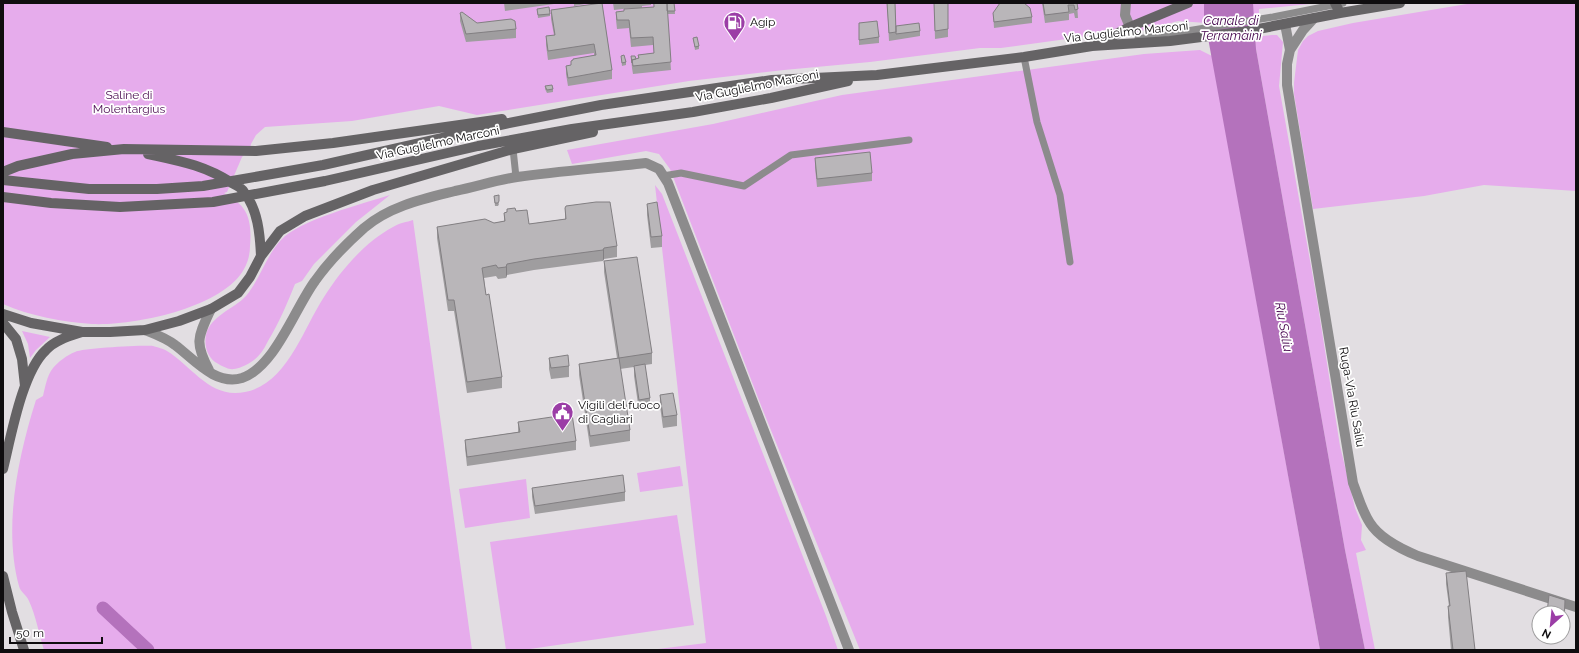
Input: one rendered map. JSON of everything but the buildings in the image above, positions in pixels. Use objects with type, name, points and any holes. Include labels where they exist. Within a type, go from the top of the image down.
[{"type":"main road","name":"Via Guglielmo Marconi","points":[[3,180],[89,189],[157,189],[203,186],[323,165],[601,105],[772,80],[877,75],[1024,58],[1092,46],[1248,31],[1274,22],[1285,24],[1314,18],[1338,6],[1400,3]]},
{"type":"main road","points":[[1092,46],[1130,27],[1186,4]]},
{"type":"main road","name":"Via Guglielmo Marconi","points":[[3,197],[51,203],[120,207],[213,202],[326,181],[478,146],[572,129],[693,112],[771,98],[877,75]]},
{"type":"main road","points":[[3,172],[18,166],[72,154],[124,149],[256,151],[282,149],[601,105]]},
{"type":"main road","points":[[3,314],[31,323],[82,332],[145,330],[179,321],[211,309],[238,293],[250,277],[261,256],[280,231],[305,216],[373,190],[513,149],[693,112]]},
{"type":"main road","points":[[3,132],[124,149],[184,162],[216,172],[244,191],[256,214],[260,232],[261,256]]},
{"type":"main road","points":[[3,138],[15,133]]},
{"type":"main road","points":[[3,323],[16,339],[22,359],[24,386]]},
{"type":"main road","points":[[3,469],[24,386],[33,368],[45,350],[62,339],[82,332]]},
{"type":"main road","points":[[3,576],[24,650]]},
{"type":"street","points":[[1126,3],[1126,15],[1130,27]]},
{"type":"street","name":"Ruga-Via Riu Saliu","points":[[1314,18],[1303,30],[1290,50],[1287,64],[1287,85],[1353,483],[1361,506],[1370,524],[1384,537],[1401,549],[1418,556],[1576,607]]},
{"type":"street","name":"Ruga-Via Riu Saliu","points":[[1285,24],[1290,50]]},
{"type":"street","points":[[145,330],[174,344],[211,374],[219,378],[230,380],[242,378],[252,373],[264,363],[273,351],[314,282],[334,257],[365,227],[386,212],[415,201],[516,177],[646,163],[659,169],[668,183],[849,650]]},
{"type":"street","points":[[211,309],[200,333],[199,345],[202,356],[211,374]]},
{"type":"lane","points":[[1274,22],[1338,6]]},
{"type":"lane","points":[[1024,58],[1037,122],[1060,195],[1070,262]]},
{"type":"lane","points":[[663,176],[681,174],[744,186],[791,155],[909,140]]},
{"type":"lane","points":[[513,149],[516,177]]},
{"type":"green space","name":"Saline di Molentargius","points":[[3,3],[1320,3],[1259,9],[1259,13],[1257,14],[1258,17],[1221,24],[1178,21],[1130,34],[1110,33],[1001,48],[980,48],[870,62],[689,81],[477,115],[439,106],[352,121],[265,127],[256,135],[250,149],[242,157],[227,192],[224,193],[243,208],[248,216],[250,226],[250,249],[248,261],[244,269],[233,283],[217,294],[176,312],[130,322],[92,324],[47,318],[24,312],[3,304]]},
{"type":"green space","points":[[1473,3],[1576,3],[1576,191],[1484,185],[1424,196],[1313,209],[1294,94],[1298,50],[1303,41],[1308,36],[1318,31],[1353,23]]},
{"type":"green space","points":[[1277,35],[1283,42],[1279,86],[1317,300],[1340,446],[1355,508],[1362,525],[1361,540],[1366,550],[1356,553],[1375,650],[1365,650],[1345,550],[1256,49],[1255,37]]},
{"type":"green space","points":[[1200,50],[1212,56],[1320,650],[860,650],[762,408],[670,169],[659,154],[646,151],[572,164],[567,150],[713,124],[842,95],[1144,54]]},
{"type":"green space","points":[[655,185],[662,194],[838,650],[650,650],[706,643]]},
{"type":"green space","points":[[390,195],[356,222],[314,264],[302,281],[295,284],[276,327],[258,357],[245,366],[232,369],[222,366],[212,360],[208,353],[205,339],[208,328],[217,318],[246,296],[271,253],[281,240],[290,233],[316,219]]},
{"type":"green space","points":[[413,220],[472,650],[44,650],[36,619],[28,599],[19,586],[14,563],[12,540],[18,468],[36,400],[43,396],[48,378],[53,368],[72,353],[89,349],[153,346],[167,351],[203,380],[222,391],[233,393],[245,392],[260,387],[283,367],[301,339],[324,297],[354,258],[373,240],[383,233],[398,224]]},
{"type":"green space","points":[[22,331],[50,337],[30,358],[28,344]]},
{"type":"green space","points":[[680,466],[683,486],[640,492],[637,473]]},
{"type":"green space","points":[[526,479],[530,518],[465,528],[459,489]]},
{"type":"green space","points":[[677,515],[694,625],[523,650],[506,650],[490,542]]},
{"type":"water","name":"Canale di Terramàini","points":[[1204,3],[1253,3],[1256,49],[1345,550],[1365,650],[1320,650],[1204,16]]},
{"type":"waterway","points":[[103,608],[148,650]]},
{"type":"place","name":"Agip","points":[[734,42]]},
{"type":"place","name":"Vigili del fuoco di Cagliari","points":[[562,432]]},
{"type":"water label","name":"Riu Saliu","points":[[1284,327]]}]
